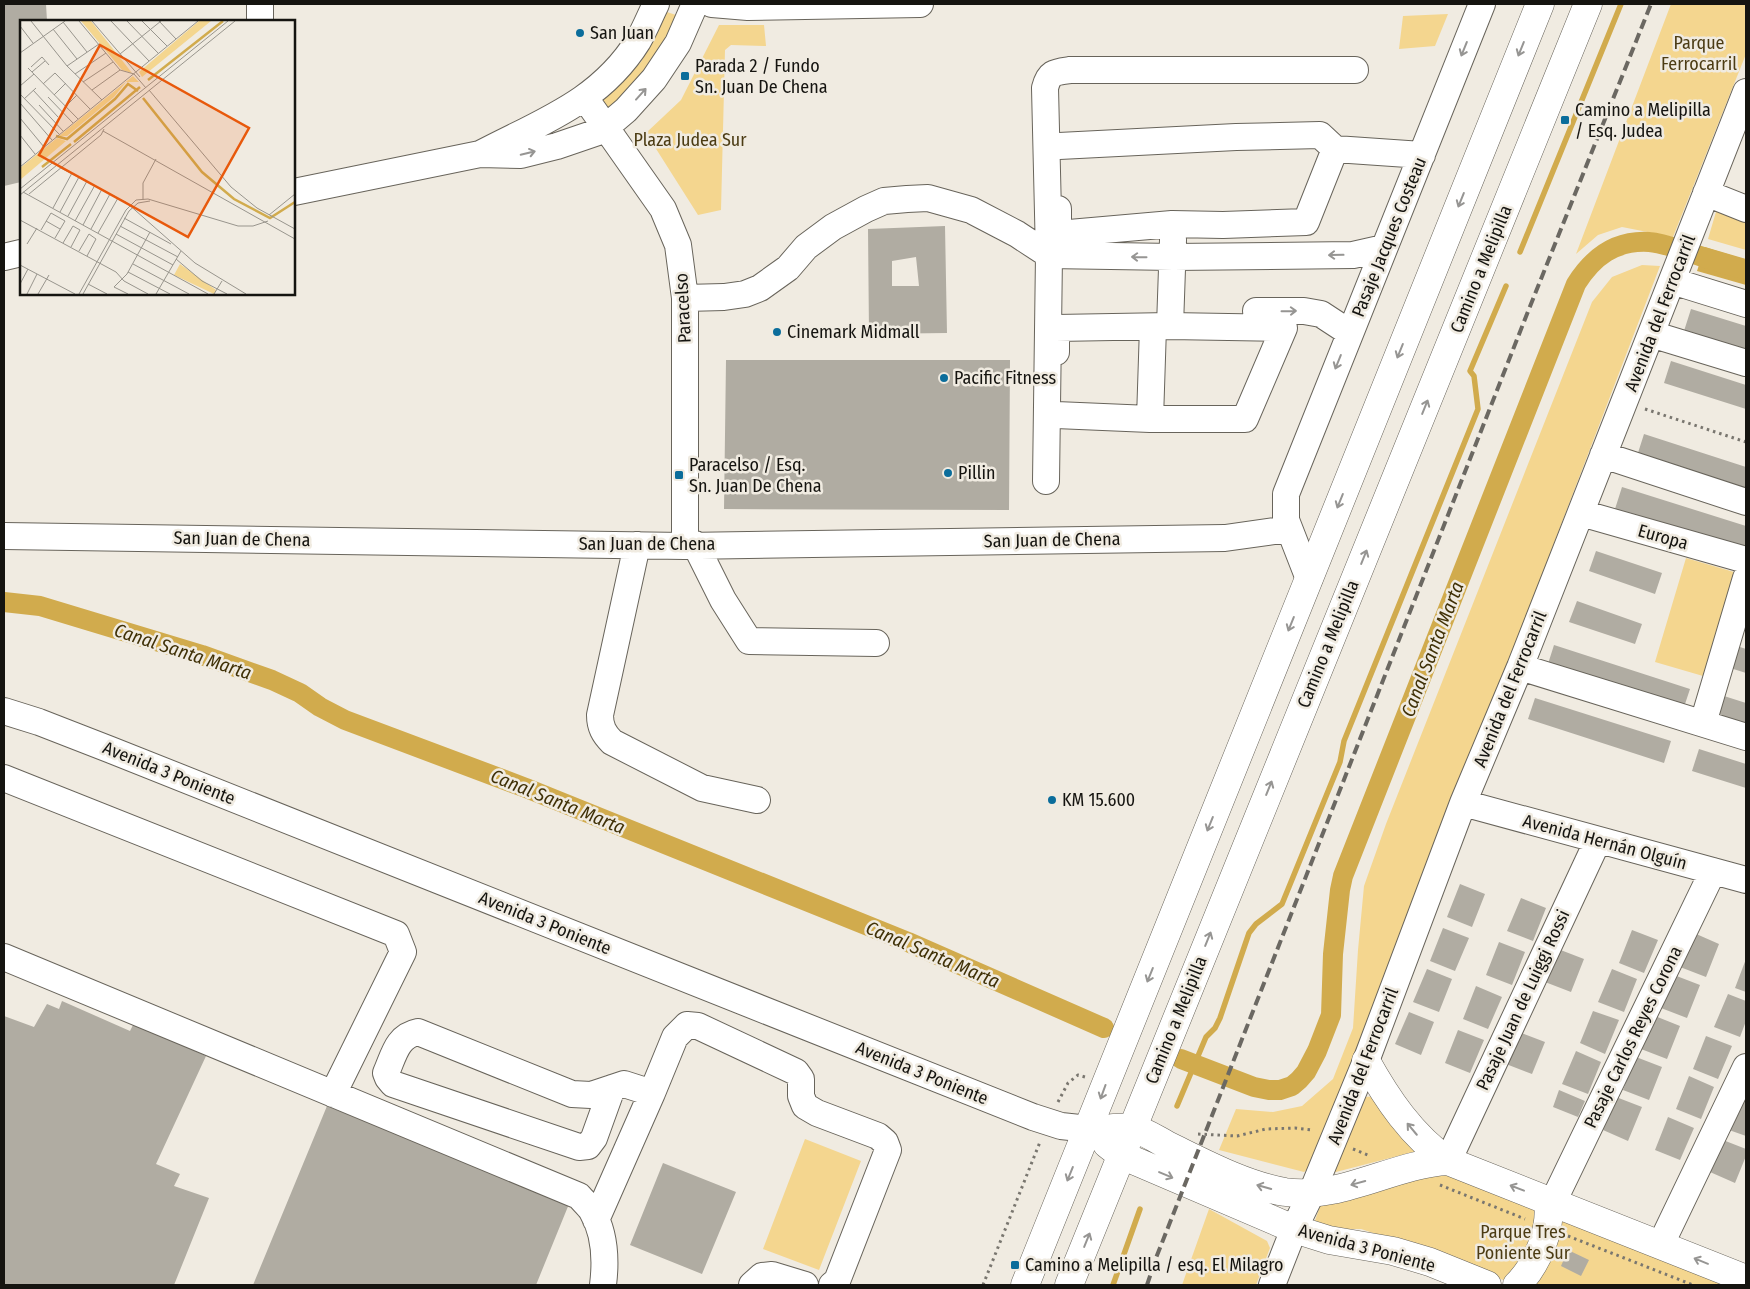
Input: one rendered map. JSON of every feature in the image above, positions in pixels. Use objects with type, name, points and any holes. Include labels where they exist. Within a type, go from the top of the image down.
[{"type":"main road","points":[[1025,1285],[1540,4]]},
{"type":"main road","name":"Camino a Melipilla","points":[[1069,1285],[1588,4]]},
{"type":"main road","points":[[1366,1061],[1379,1085],[1423,1142],[1443,1173]]},
{"type":"main road","name":"Avenida 3 Poniente","points":[[1089,1129],[1132,1128],[1230,1174],[1256,1184],[1287,1192],[1312,1192],[1345,1186],[1425,1163],[1443,1173],[1550,1201],[1746,1279]]},
{"type":"main road","name":"Avenida 3 Poniente","points":[[1089,1129],[1121,1155],[1294,1229],[1329,1240],[1410,1256],[1487,1285]]},
{"type":"main road","points":[[1517,1285],[1534,1261],[1547,1228],[1550,1201]]},
{"type":"street","points":[[260,4],[260,20]]},
{"type":"street","points":[[480,154],[553,118],[602,85],[626,57],[644,29],[656,4]]},
{"type":"street","points":[[295,192],[480,154],[521,155],[583,138],[606,127],[626,110],[654,79],[678,44],[695,4]]},
{"type":"street","points":[[712,4],[748,7],[920,4]]},
{"type":"street","name":"Pasaje Jacques Costeau","points":[[1289,529],[1286,520],[1285,501],[1295,470],[1482,4]]},
{"type":"street","points":[[1350,333],[1321,314],[1304,311],[1056,328],[1056,415],[1052,482],[1045,88],[1048,78],[1059,72],[1079,70],[1355,70]]},
{"type":"street","points":[[1059,72],[1058,234],[1172,224],[1223,225],[1306,222],[1335,149]]},
{"type":"street","name":"Avenida del Ferrocarril","points":[[1272,1285],[1366,1061],[1463,803],[1520,667],[1746,92]]},
{"type":"street","name":"Paracelso","points":[[585,98],[663,209],[670,223],[680,256],[685,298],[690,545]]},
{"type":"street","points":[[1058,146],[1236,137],[1320,135],[1335,149],[1422,155]]},
{"type":"street","points":[[685,298],[731,296],[745,294],[760,288],[788,268],[806,247],[833,227],[866,208],[892,200],[928,198],[971,210],[1017,234],[1049,255],[1173,257],[1353,255],[1384,248]]},
{"type":"street","points":[[1702,203],[1746,209]]},
{"type":"street","points":[[1150,419],[1173,257],[1172,224]]},
{"type":"street","points":[[4,257],[20,253]]},
{"type":"street","points":[[1673,277],[1746,304]]},
{"type":"street","points":[[1048,317],[1284,328],[1245,420],[1150,419],[1056,415]]},
{"type":"street","points":[[1651,334],[1746,363]]},
{"type":"street","points":[[1603,455],[1746,502]]},
{"type":"street","name":"Europa","points":[[1580,513],[1746,560]]},
{"type":"street","points":[[1289,529],[1309,579]]},
{"type":"street","name":"San Juan de Chena","points":[[4,536],[690,545],[1225,538],[1289,529]]},
{"type":"street","points":[[637,545],[600,715],[600,724],[605,735],[612,742],[702,788],[757,800]]},
{"type":"street","points":[[690,545],[749,640],[876,643]]},
{"type":"street","points":[[1703,723],[1746,578]]},
{"type":"street","points":[[1520,667],[1746,736]]},
{"type":"street","name":"Avenida 3 Poniente","points":[[4,711],[39,722],[1047,1122],[1073,1128],[1089,1129]]},
{"type":"street","points":[[4,778],[396,934],[403,952],[332,1094]]},
{"type":"street","name":"Avenida Hernán Olguín","points":[[1463,803],[1746,880]]},
{"type":"street","name":"Pasaje Juan de Luiggi Rossi","points":[[1443,1173],[1598,840]]},
{"type":"street","name":"Pasaje Carlos Reyes Corona","points":[[1550,1201],[1714,871]]},
{"type":"street","points":[[4,958],[579,1196],[592,1210],[601,1232],[606,1266],[603,1285]]},
{"type":"street","points":[[596,1220],[675,1037],[687,1025],[698,1026],[796,1072],[801,1079],[801,1096],[805,1106],[817,1113],[878,1136],[885,1142],[888,1150],[837,1281],[832,1285]]},
{"type":"street","points":[[612,1088],[594,1138],[588,1146],[579,1147],[392,1084],[386,1073],[401,1040],[408,1034],[418,1032],[572,1094],[591,1095],[612,1088],[624,1084],[652,1093]]},
{"type":"street","points":[[1661,1244],[1746,1067]]},
{"type":"street","points":[[752,1285],[762,1276],[772,1275],[805,1285]]},
{"type":"path","points":[[1625,402],[1746,442]]},
{"type":"path","points":[[983,1285],[1047,1122],[1068,1084]]},
{"type":"path","points":[[1196,1135],[1237,1136],[1266,1129],[1295,1128],[1314,1130],[1402,1170]]},
{"type":"path","points":[[1443,1173],[1547,1228],[1693,1285]]},
{"type":"green space","name":"Parque Ferrocarril","points":[[1671,4],[1746,4],[1746,54],[1673,237],[1622,227],[1598,235],[1576,254]]},
{"type":"green space","points":[[667,12],[679,16],[653,70],[611,113],[601,102],[641,62]]},
{"type":"green space","points":[[1448,14],[1435,46],[1399,49],[1403,16]]},
{"type":"green space","name":"Plaza Judea Sur","points":[[719,25],[764,25],[766,46],[731,45],[725,50],[721,210],[698,215],[646,133],[681,100]]},
{"type":"green space","points":[[1718,205],[1746,217],[1746,250],[1708,239]]},
{"type":"green space","points":[[1642,265],[1660,266],[1318,1160],[1304,1172],[1219,1150],[1236,1109],[1273,1112],[1302,1106],[1333,1079],[1353,1028],[1364,886],[1386,824],[1592,302],[1612,277]]},
{"type":"green space","points":[[1686,558],[1734,572],[1703,676],[1655,662]]},
{"type":"green space","points":[[1376,1096],[1421,1150],[1332,1173],[1358,1105],[1365,1097]]},
{"type":"green space","points":[[805,1139],[861,1161],[819,1270],[763,1249]]},
{"type":"green space","name":"Parque Tres Poniente Sur","points":[[1437,1169],[1736,1285],[1516,1285],[1437,1254],[1361,1229],[1313,1226],[1323,1198]]},
{"type":"green space","points":[[1209,1209],[1267,1241],[1270,1248],[1256,1285],[1182,1285]]},
{"type":"shaded area","points":[[1705,247],[1746,259],[1746,285],[1697,271]]},
{"type":"building","points":[[4,4],[46,4],[47,20],[20,20],[20,182],[4,186]]},
{"type":"building","points":[[945,226],[947,333],[869,334],[868,229]],"holes":[[[916,257],[919,286],[892,286],[892,261]]]},
{"type":"building","points":[[1691,309],[1746,326],[1746,351],[1684,331]]},
{"type":"building","points":[[726,360],[1010,360],[1009,510],[724,509]]},
{"type":"building","points":[[1671,361],[1746,385],[1746,409],[1664,383]]},
{"type":"building","points":[[1644,434],[1746,467],[1746,491],[1637,456]]},
{"type":"building","points":[[1622,487],[1746,526],[1746,551],[1615,509]]},
{"type":"building","points":[[1596,551],[1662,573],[1655,594],[1589,571]]},
{"type":"building","points":[[1577,601],[1642,624],[1635,644],[1569,622]]},
{"type":"building","points":[[1554,645],[1690,689],[1683,710],[1547,667]]},
{"type":"building","points":[[1734,645],[1746,649],[1746,673],[1727,667]]},
{"type":"building","points":[[1724,696],[1746,703],[1746,727],[1717,718]]},
{"type":"building","points":[[1535,698],[1671,741],[1664,763],[1528,719]]},
{"type":"building","points":[[1699,749],[1746,764],[1746,788],[1692,771]]},
{"type":"building","points":[[1460,884],[1485,894],[1472,927],[1447,917]]},
{"type":"building","points":[[1521,898],[1546,908],[1533,941],[1507,931]]},
{"type":"building","points":[[1443,928],[1469,938],[1455,971],[1430,961]]},
{"type":"building","points":[[1632,930],[1658,940],[1644,973],[1619,963]]},
{"type":"building","points":[[1694,933],[1719,944],[1706,977],[1680,967]]},
{"type":"building","points":[[1499,942],[1525,952],[1512,985],[1486,975]]},
{"type":"building","points":[[1558,949],[1584,959],[1571,992],[1545,982]]},
{"type":"building","points":[[1746,959],[1746,992],[1735,988]]},
{"type":"building","points":[[1427,969],[1452,979],[1439,1012],[1413,1002]]},
{"type":"building","points":[[1612,969],[1637,979],[1624,1012],[1598,1002]]},
{"type":"building","points":[[1674,975],[1700,985],[1687,1018],[1661,1008]]},
{"type":"building","points":[[1476,986],[1502,997],[1488,1029],[1463,1019]]},
{"type":"building","points":[[1728,994],[1746,1001],[1746,1021],[1740,1037],[1714,1027]]},
{"type":"building","points":[[62,1001],[130,1031],[134,1023],[206,1056],[156,1164],[180,1174],[174,1186],[209,1198],[174,1285],[4,1285],[4,1016],[34,1027],[47,1004],[59,1009]]},
{"type":"building","points":[[1593,1011],[1619,1020],[1605,1054],[1580,1043]]},
{"type":"building","points":[[1409,1012],[1434,1022],[1421,1055],[1395,1044]]},
{"type":"building","points":[[1655,1016],[1680,1026],[1667,1059],[1641,1049]]},
{"type":"building","points":[[1458,1030],[1484,1040],[1470,1073],[1445,1063]]},
{"type":"building","points":[[1519,1032],[1545,1042],[1532,1074],[1506,1064]]},
{"type":"building","points":[[1706,1036],[1732,1046],[1718,1079],[1693,1069]]},
{"type":"building","points":[[1576,1051],[1601,1062],[1588,1094],[1562,1084]]},
{"type":"building","points":[[1636,1057],[1662,1067],[1649,1100],[1623,1090]]},
{"type":"building","points":[[1689,1076],[1714,1087],[1701,1119],[1676,1109]]},
{"type":"building","points":[[1559,1090],[1585,1101],[1578,1117],[1553,1107]]},
{"type":"building","points":[[1616,1097],[1642,1107],[1628,1141],[1603,1130]]},
{"type":"building","points":[[1743,1097],[1746,1098],[1746,1136],[1729,1130]]},
{"type":"building","points":[[327,1106],[569,1204],[536,1285],[253,1285]]},
{"type":"building","points":[[1668,1117],[1694,1128],[1680,1160],[1655,1150]]},
{"type":"building","points":[[1723,1140],[1746,1149],[1746,1156],[1735,1183],[1710,1172]]},
{"type":"building","points":[[663,1163],[736,1192],[702,1274],[630,1245]]},
{"type":"building","points":[[1568,1250],[1589,1260],[1581,1276],[1561,1266]]},
{"type":"waterway","points":[[1520,252],[1621,4]]},
{"type":"waterway","name":"Canal Santa Marta","points":[[1181,1059],[1254,1087],[1280,1090],[1292,1086],[1299,1080],[1306,1072],[1317,1051],[1331,1015],[1333,954],[1343,876],[1576,284],[1583,274],[1606,252],[1615,247],[1637,242],[1666,245],[1746,270]]},
{"type":"waterway","points":[[1177,1106],[1206,1037],[1215,1028],[1220,1018],[1249,933],[1256,924],[1282,904],[1340,762],[1344,741],[1478,409],[1474,376],[1470,371],[1506,286]]},
{"type":"waterway","name":"Canal Santa Marta","points":[[4,602],[40,606],[202,655],[272,680],[300,693],[320,707],[345,720],[526,788],[908,942],[1104,1028]]},
{"type":"waterway","points":[[1113,1285],[1140,1209]]},
{"type":"railway","points":[[1147,1285],[1527,314],[1651,4]]},
{"type":"place","name":"San Juan","points":[[580,33]]},
{"type":"place","name":"Parada 2 / Fundo Sn. Juan De Chena","points":[[685,76]]},
{"type":"place","name":"Camino a Melipilla / Esq. Judea","points":[[1565,120]]},
{"type":"place","name":"Cinemark Midmall","points":[[777,332]]},
{"type":"place","name":"Pacific Fitness","points":[[944,378]]},
{"type":"place","name":"Pillin","points":[[948,473]]},
{"type":"place","name":"Paracelso / Esq. Sn. Juan De Chena","points":[[679,475]]},
{"type":"place","name":"KM 15.600","points":[[1052,800]]},
{"type":"place","name":"Camino a Melipilla / esq. El Milagro","points":[[1015,1265]]}]
